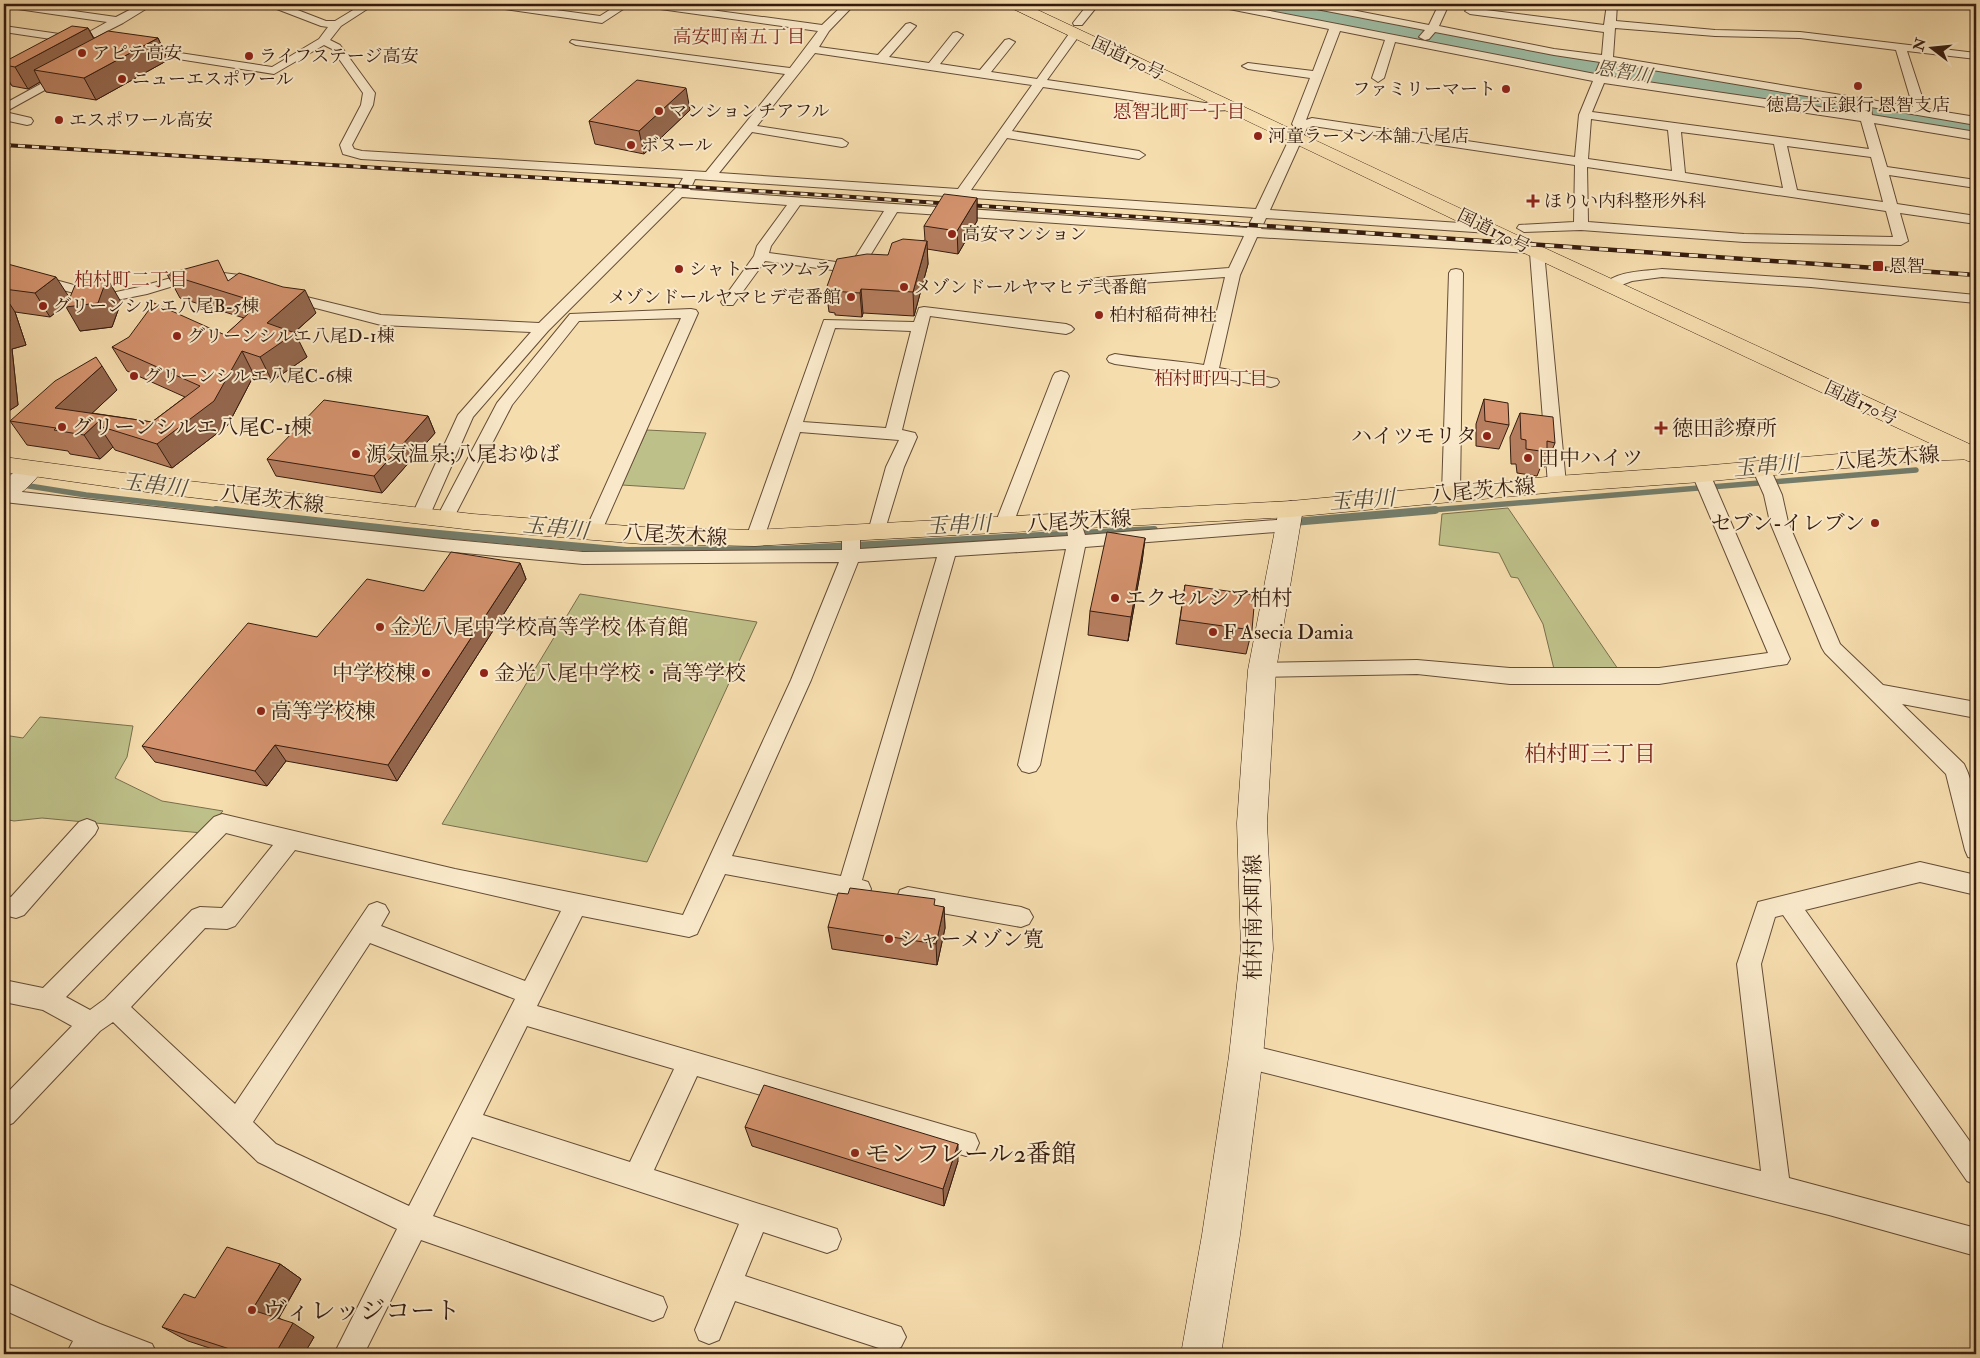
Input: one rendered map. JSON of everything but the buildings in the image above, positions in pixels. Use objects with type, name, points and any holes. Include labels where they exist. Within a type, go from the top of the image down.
[{"type":"main road","name":"国道170号","points":[[1014,4],[1077,28],[1299,129],[1524,228],[1839,373]]},
{"type":"main road","name":"国道170号","points":[[1035,4],[1077,28],[1231,106],[1299,129],[1534,251],[1974,454]]},
{"type":"main road","name":"八尾茨木線","points":[[13,481],[594,531],[697,538],[754,538],[851,545],[877,532],[1004,524],[1076,532],[1289,517],[1452,493],[1701,474],[1919,454],[1974,454]]},
{"type":"main road","name":"柏村南本町線","points":[[1202,1354],[1246,1056],[1257,949],[1252,823],[1262,670],[1289,517]]},
{"type":"street","points":[[4,4],[118,21]]},
{"type":"street","points":[[59,54],[149,4]]},
{"type":"street","points":[[273,4],[325,24],[337,24]]},
{"type":"street","points":[[127,48],[274,71],[323,41],[337,24],[370,4]]},
{"type":"street","points":[[491,4],[534,7],[602,20],[626,4]]},
{"type":"street","points":[[646,4],[825,29]]},
{"type":"street","points":[[710,176],[812,49],[825,29],[850,4]]},
{"type":"street","points":[[961,194],[1094,4]]},
{"type":"street","points":[[1218,4],[1601,78],[1866,117],[1976,136]]},
{"type":"street","points":[[1306,4],[1554,52],[1865,102],[1976,122]]},
{"type":"street","points":[[1419,42],[1432,29],[1444,4]]},
{"type":"street","points":[[1581,226],[1581,163],[1585,114],[1607,60],[1612,4]]},
{"type":"street","points":[[1712,4],[1748,6],[1747,4]]},
{"type":"street","points":[[1470,11],[1609,26],[1715,33],[1800,35],[1976,56]]},
{"type":"street","points":[[881,59],[910,26]]},
{"type":"street","points":[[1210,371],[1235,272],[1263,214],[1299,129],[1336,26]]},
{"type":"street","points":[[4,29],[100,43]]},
{"type":"street","points":[[932,67],[957,35]]},
{"type":"street","points":[[1378,78],[1390,38]]},
{"type":"street","points":[[323,41],[336,47],[364,84],[368,93],[367,106],[346,145],[348,151],[361,155],[710,176],[1489,229]]},
{"type":"street","points":[[576,42],[793,72]]},
{"type":"street","points":[[983,74],[1009,42]]},
{"type":"street","points":[[1900,46],[1921,112]]},
{"type":"street","points":[[812,49],[1205,107],[1231,106]]},
{"type":"street","points":[[4,84],[43,62]]},
{"type":"street","points":[[1248,66],[1317,75]]},
{"type":"street","points":[[4,109],[76,69]]},
{"type":"street","points":[[1524,228],[1581,226],[1744,238],[1901,241],[1866,117],[1865,102]]},
{"type":"street","points":[[1585,114],[1877,154]]},
{"type":"street","points":[[4,116],[27,121]]},
{"type":"street","points":[[1299,129],[1312,122],[1976,220]]},
{"type":"street","points":[[1674,127],[1679,177]]},
{"type":"street","points":[[748,128],[842,142]]},
{"type":"street","points":[[1004,134],[1138,155]]},
{"type":"street","points":[[1780,141],[1791,192]]},
{"type":"street","points":[[1882,170],[1976,184]]},
{"type":"street","points":[[420,517],[466,415],[543,328],[679,193],[691,175]]},
{"type":"street","points":[[679,193],[1534,251],[1557,484]]},
{"type":"street","points":[[728,302],[761,256],[764,246],[797,200]]},
{"type":"street","points":[[761,256],[855,269],[893,207]]},
{"type":"street","points":[[4,270],[107,298],[142,291],[178,280],[208,275],[242,279],[290,298],[381,320],[543,328]]},
{"type":"street","points":[[1098,282],[1235,272]]},
{"type":"street","points":[[1611,285],[1629,277],[1662,272],[1811,283],[1976,299]]},
{"type":"street","points":[[1452,493],[1456,273]]},
{"type":"street","points":[[893,434],[924,311],[1066,329]]},
{"type":"street","points":[[445,519],[505,403],[575,317],[691,313],[594,531]]},
{"type":"street","points":[[754,538],[829,323],[919,327]]},
{"type":"street","points":[[1115,359],[1157,366],[1171,364],[1271,382]]},
{"type":"street","points":[[1004,524],[1060,376]]},
{"type":"street","points":[[793,426],[909,437],[895,467],[877,532]]},
{"type":"street","points":[[1762,468],[1773,495],[1779,522],[1832,648],[1956,770],[1976,850]]},
{"type":"street","points":[[1262,670],[1417,667],[1510,676],[1659,676],[1780,659],[1701,474]]},
{"type":"street","points":[[13,481],[443,545],[583,558],[851,545],[948,550],[1076,532],[1030,765]]},
{"type":"street","points":[[47,1000],[222,823],[576,904],[689,927],[720,863],[802,680],[851,545]]},
{"type":"street","points":[[849,887],[948,550]]},
{"type":"street","points":[[1878,692],[1976,710]]},
{"type":"street","points":[[4,905],[16,908],[87,828]]},
{"type":"street","points":[[4,1114],[92,1022],[114,1007],[200,917],[227,919],[290,840]]},
{"type":"street","points":[[720,863],[1021,917]]},
{"type":"street","points":[[1777,1188],[1748,964],[1766,909],[1920,872],[1976,885]]},
{"type":"street","points":[[349,1354],[576,904]]},
{"type":"street","points":[[1788,904],[1976,1172]]},
{"type":"street","points":[[237,1124],[371,921],[527,1004],[690,1062],[966,1143]]},
{"type":"street","points":[[4,991],[47,1000],[92,1022]]},
{"type":"street","points":[[114,1007],[267,1153],[416,1224],[653,1307]]},
{"type":"street","points":[[1246,1056],[1777,1188],[1976,1242]]},
{"type":"street","points":[[636,1178],[690,1062]]},
{"type":"street","points":[[467,1123],[828,1239]]},
{"type":"street","points":[[709,1330],[756,1216]]},
{"type":"street","points":[[728,1285],[891,1337]]},
{"type":"street","points":[[4,1296],[88,1346],[142,1354]]},
{"type":"green space","points":[[647,430],[706,433],[684,489],[622,485]]},
{"type":"green space","points":[[1508,508],[1618,669],[1554,669],[1543,624],[1518,578],[1511,577],[1499,553],[1439,545],[1442,514]]},
{"type":"green space","points":[[580,594],[757,622],[647,862],[442,824]]},
{"type":"green space","points":[[40,717],[133,726],[127,757],[115,778],[162,801],[223,811],[202,833],[42,818],[14,821],[4,819],[4,735],[23,738]]},
{"type":"waterway","name":"恩智川","points":[[1274,4],[1537,57],[1976,129]]},
{"type":"waterway","name":"玉串川","points":[[1420,511],[1916,470]]},
{"type":"waterway","name":"玉串川","points":[[4,482],[86,495],[227,511]]},
{"type":"waterway","name":"玉串川","points":[[216,510],[406,531],[626,551],[777,550],[1154,530]]},
{"type":"waterway","name":"玉串川","points":[[1293,522],[1435,510]]},
{"type":"railway","points":[[4,145],[838,196],[1240,224]]},
{"type":"railway","points":[[1222,223],[1976,275]]},
{"type":"place","name":"アピテ高安","points":[[82,53]]},
{"type":"place","name":"ライフステージ高安","points":[[249,56]]},
{"type":"place","name":"ニューエスポワール","points":[[122,79]]},
{"type":"place","name":"徳島大正銀行 恩智支店","points":[[1858,86]]},
{"type":"place","name":"ファミリーマート","points":[[1506,89]]},
{"type":"place","name":"マンションチアフル","points":[[659,111]]},
{"type":"place","name":"エスポワール高安","points":[[59,120]]},
{"type":"place","name":"河童ラーメン本舗 八尾店","points":[[1258,136]]},
{"type":"place","name":"ボヌール","points":[[631,145]]},
{"type":"place","name":"ほりい内科整形外科","points":[[1533,201]]},
{"type":"place","name":"高安マンション","points":[[952,234]]},
{"type":"place","name":"恩智","points":[[1878,266]]},
{"type":"place","name":"シャトーマツムラ","points":[[679,269]]},
{"type":"place","name":"メゾンドールヤマヒデ弐番館","points":[[904,287]]},
{"type":"place","name":"メゾンドールヤマヒデ壱番館","points":[[851,297]]},
{"type":"place","name":"グリーンシルエ八尾B-5棟","points":[[43,306]]},
{"type":"place","name":"柏村稲荷神社","points":[[1099,315]]},
{"type":"place","name":"グリーンシルエ八尾D-1棟","points":[[177,336]]},
{"type":"place","name":"グリーンシルエ八尾C-6棟","points":[[134,376]]},
{"type":"place","name":"グリーンシルエ八尾C-1棟","points":[[62,427]]},
{"type":"place","name":"徳田診療所","points":[[1661,428]]},
{"type":"place","name":"ハイツモリタ","points":[[1487,436]]},
{"type":"place","name":"源気温泉;八尾おゆば","points":[[356,454]]},
{"type":"place","name":"田中ハイツ","points":[[1528,458]]},
{"type":"place","name":"セブン-イレブン","points":[[1875,523]]},
{"type":"place","name":"エクセルシア柏村","points":[[1115,598]]},
{"type":"place","name":"金光八尾中学校高等学校 体育館","points":[[380,627]]},
{"type":"place","name":"F Asecia Damia","points":[[1213,632]]},
{"type":"place","name":"中学校棟","points":[[426,673]]},
{"type":"place","name":"金光八尾中学校・高等学校","points":[[484,673]]},
{"type":"place","name":"高等学校棟","points":[[261,711]]},
{"type":"place","name":"シャーメゾン寛","points":[[889,939]]},
{"type":"place","name":"モンフレール2番館","points":[[855,1153]]},
{"type":"place","name":"ヴィレッジコート","points":[[252,1310]]},
{"type":"district","name":"高安町南五丁目","points":[[739,36]]},
{"type":"district","name":"恩智北町一丁目","points":[[1179,111]]},
{"type":"district","name":"柏村町二丁目","points":[[131,279]]},
{"type":"district","name":"柏村町四丁目","points":[[1211,378]]},
{"type":"district","name":"柏村町三丁目","points":[[1590,753]]}]
